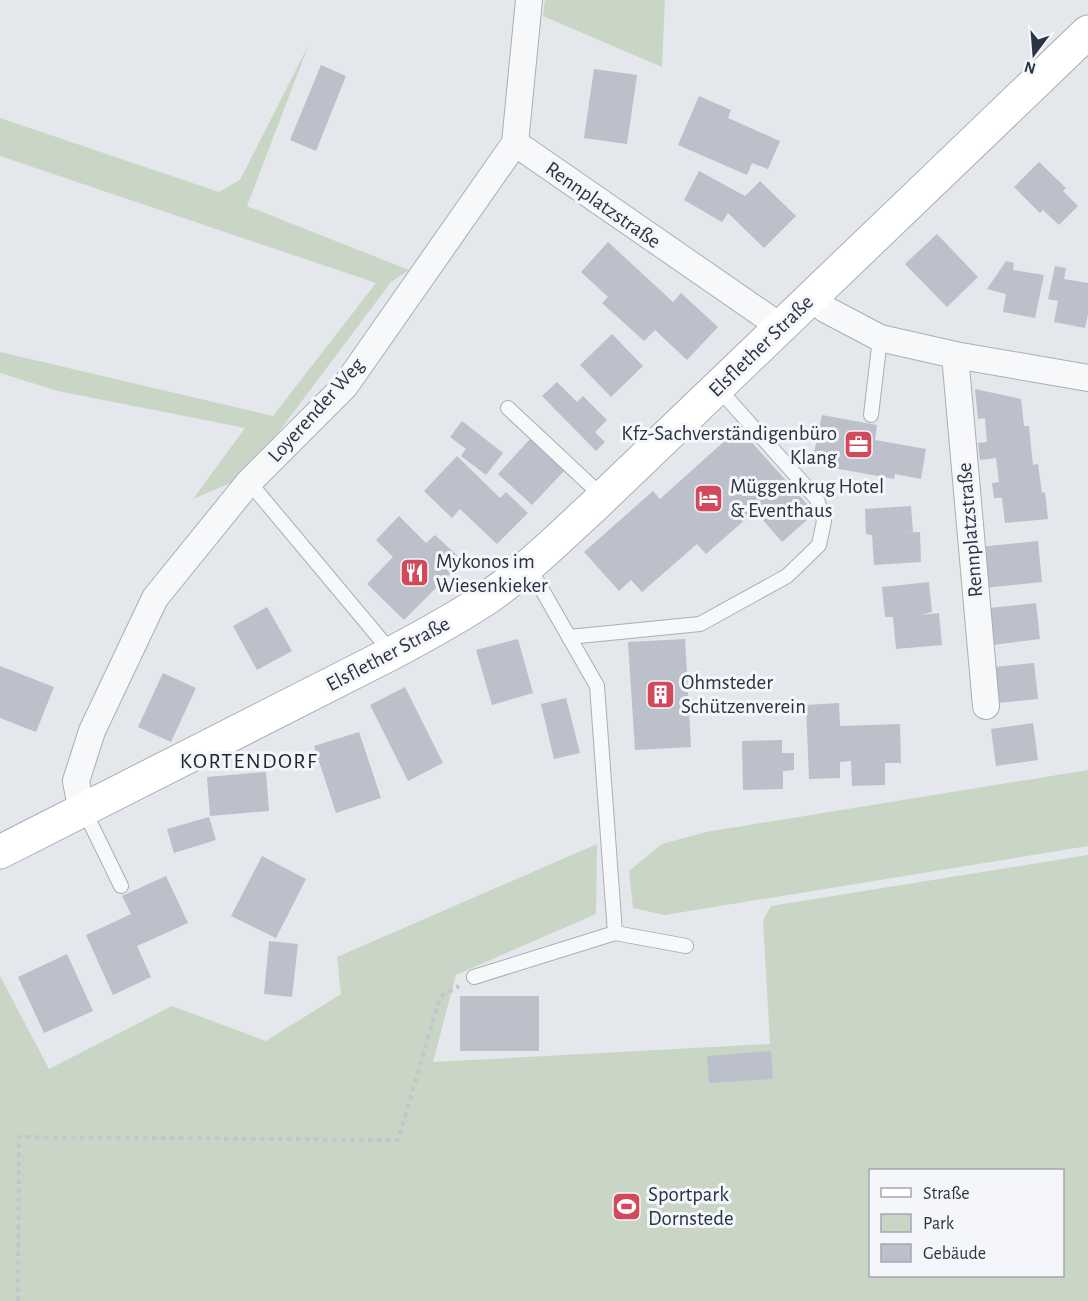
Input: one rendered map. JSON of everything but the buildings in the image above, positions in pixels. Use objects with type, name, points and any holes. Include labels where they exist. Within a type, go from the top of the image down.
[{"type":"main road","name":"Elsflether Straße","points":[[0,852],[392,653],[446,624],[488,597],[526,567],[603,497],[1088,32]]},
{"type":"street","name":"Loyerender Weg","points":[[84,810],[76,781],[92,731],[155,598],[249,482],[345,386],[515,143],[529,0]]},
{"type":"street","name":"Rennplatzstraße","points":[[515,143],[781,327]]},
{"type":"street","points":[[812,297],[825,309],[880,338],[955,355],[1088,378]]},
{"type":"street","name":"Rennplatzstraße","points":[[955,355],[986,706]]},
{"type":"lane","points":[[871,415],[880,338]]},
{"type":"lane","points":[[568,637],[700,624],[787,576],[819,544],[824,521],[817,499],[718,388]]},
{"type":"lane","points":[[508,408],[603,497]]},
{"type":"lane","points":[[249,482],[392,653]]},
{"type":"lane","points":[[526,567],[537,581],[597,686],[615,933]]},
{"type":"lane","points":[[84,810],[121,886]]},
{"type":"lane","points":[[474,977],[615,933],[686,946]]},
{"type":"path","points":[[18,1301],[19,1137],[398,1140],[440,997],[474,977]]},
{"type":"green space","points":[[545,0],[665,0],[662,67],[543,16]]},
{"type":"green space","points":[[309,44],[247,206],[409,270],[391,282],[245,477],[193,499],[245,428],[58,391],[0,373],[0,352],[273,416],[376,283],[0,156],[0,118],[219,192],[240,180]]},
{"type":"green space","points":[[1088,770],[1088,846],[665,915],[633,908],[629,871],[662,844],[706,832]]},
{"type":"green space","points":[[597,844],[596,914],[456,975],[433,1062],[770,1044],[763,920],[771,906],[1088,855],[1088,1301],[0,1301],[0,976],[49,1069],[172,1006],[266,1041],[341,994],[337,957]]},
{"type":"place","name":"Kfz-Sachverständigenbüro Klang","points":[[858,445]]},
{"type":"place","name":"Müggenkrug Hotel & Eventhaus","points":[[709,498]]},
{"type":"place","name":"Mykonos im Wiesenkieker","points":[[415,573]]},
{"type":"place","name":"Ohmsteder Schützenverein","points":[[660,694]]},
{"type":"place","name":"Sportpark Dornstede","points":[[627,1206]]},
{"type":"district","name":"KORTENDORF","points":[[249,761]]}]
